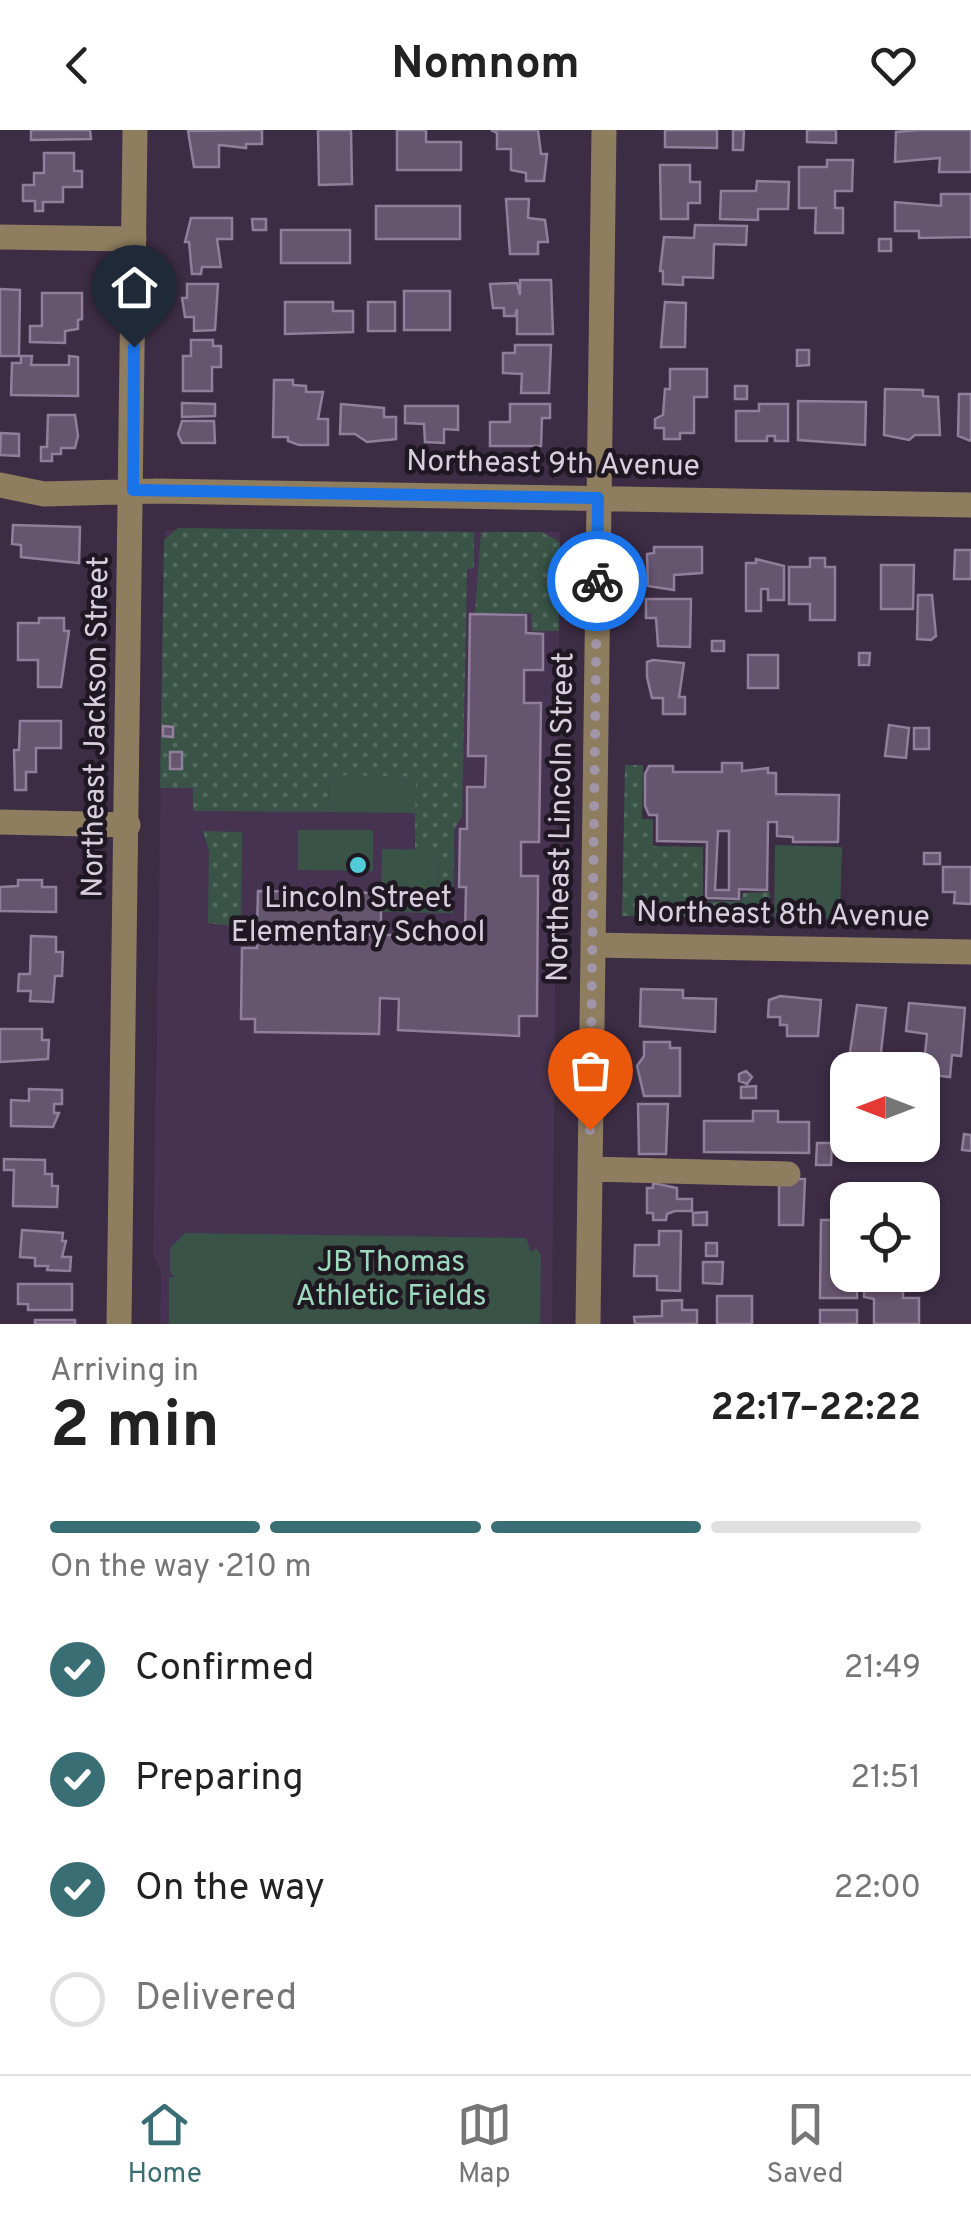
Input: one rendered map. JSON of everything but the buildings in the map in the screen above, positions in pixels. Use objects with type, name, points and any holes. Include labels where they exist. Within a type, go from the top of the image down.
[{"type":"street","name":"Northeast Jackson Street","points":[[119,1324],[133,490],[134,130]]},
{"type":"street","name":"Northeast Lincoln Street","points":[[588,1324],[604,130]]},
{"type":"street","points":[[0,237],[134,239]]},
{"type":"street","name":"Northeast 9th Avenue","points":[[0,485],[44,494],[133,490],[971,505]]},
{"type":"street","points":[[0,822],[128,825]]},
{"type":"street","name":"Northeast 8th Avenue","points":[[593,945],[971,952]]},
{"type":"street","points":[[590,1169],[788,1174]]},
{"type":"shaded area","name":"Lincoln Street Elementary School","points":[[165,530],[560,532],[552,1324],[160,1324],[161,1271],[153,1256]]},
{"type":"green space","points":[[178,528],[474,532],[474,568],[467,569],[462,816],[454,830],[453,913],[437,913],[438,851],[415,850],[415,777],[330,776],[329,812],[193,811],[193,788],[160,788],[164,540]]},
{"type":"green space","points":[[481,532],[542,532],[560,542],[559,631],[532,631],[531,613],[475,613]]},
{"type":"green space","points":[[625,765],[643,765],[642,819],[653,819],[653,846],[703,847],[703,901],[741,901],[743,893],[770,892],[770,918],[622,916]]},
{"type":"green space","points":[[330,775],[416,777],[415,813],[329,812]]},
{"type":"green space","points":[[298,830],[373,830],[373,871],[298,870]]},
{"type":"green space","points":[[203,831],[242,832],[241,927],[208,923],[209,851]]},
{"type":"green space","points":[[775,845],[842,847],[840,919],[774,918]]},
{"type":"green space","points":[[382,849],[438,850],[437,913],[381,912]]},
{"type":"green space","name":"JB Thomas Athletic Fields","points":[[185,1233],[526,1238],[531,1252],[536,1248],[541,1255],[540,1324],[169,1324],[169,1277],[175,1277],[170,1272],[170,1248]]},
{"type":"way so far","points":[[590,1130],[597,581]]},
{"type":"place","name":"Lincoln Street Elementary School","points":[[358,865]]},
{"type":"route","points":[[134,347],[133,490],[598,498],[597,581]]}]
